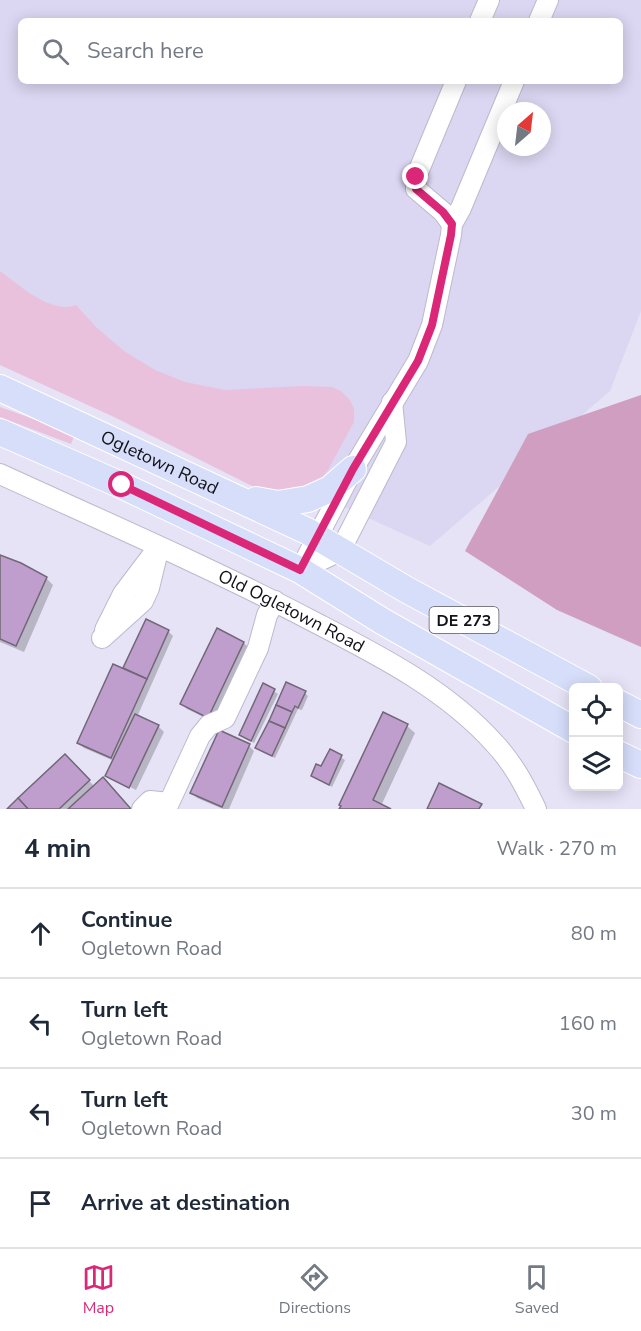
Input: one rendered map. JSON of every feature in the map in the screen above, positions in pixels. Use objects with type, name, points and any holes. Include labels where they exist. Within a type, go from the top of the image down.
[{"type":"main road","name":"Ogletown Road","points":[[0,388],[307,531],[407,590],[581,683]]},
{"type":"main road","name":"Ogletown Road","points":[[0,432],[122,485],[300,570],[382,621],[569,728]]},
{"type":"main road","points":[[227,494],[278,504],[298,501],[330,489],[353,469]]},
{"type":"main road","points":[[623,756],[641,765]]},
{"type":"street","points":[[481,18],[489,0]]},
{"type":"street","points":[[540,18],[548,0]]},
{"type":"street","points":[[452,224],[443,212],[416,189],[416,177],[455,84]]},
{"type":"street","points":[[300,570],[353,469],[418,361],[432,325],[452,224],[461,208],[513,84]]},
{"type":"street","points":[[300,570],[340,551],[396,442],[392,402]]},
{"type":"street","name":"Old Ogletown Road","points":[[0,474],[275,601],[397,667],[439,694],[495,743],[509,760],[536,809]]},
{"type":"street","points":[[142,809],[150,801],[169,803],[200,736],[210,725],[225,718],[258,648],[267,615],[275,601]]},
{"type":"shaded area","points":[[0,0],[641,0],[641,311],[610,391],[430,546],[0,351]]},
{"type":"shaded area","points":[[0,271],[35,297],[46,302],[66,307],[76,305],[96,327],[124,351],[155,370],[185,382],[225,390],[303,386],[332,387],[341,391],[350,400],[354,409],[354,422],[328,470],[319,481],[287,495],[258,489],[114,417],[0,365]]},
{"type":"shaded area","points":[[641,395],[641,647],[557,610],[465,551],[528,434]]},
{"type":"shaded area","points":[[0,407],[75,434],[71,444],[0,417]]},
{"type":"building","points":[[0,555],[47,577],[16,646],[0,639]]},
{"type":"building","points":[[146,619],[169,630],[147,679],[123,668]]},
{"type":"building","points":[[217,628],[244,642],[208,718],[180,704]]},
{"type":"building","points":[[113,664],[147,679],[111,758],[77,743]]},
{"type":"building","points":[[286,682],[306,691],[298,708],[295,706],[292,712],[276,705]]},
{"type":"building","points":[[263,683],[275,689],[251,741],[239,735]]},
{"type":"building","points":[[276,705],[292,712],[285,728],[269,721]]},
{"type":"building","points":[[383,712],[408,724],[373,800],[391,809],[339,809],[341,806],[339,805]]},
{"type":"building","points":[[135,714],[159,725],[129,788],[105,776]]},
{"type":"building","points":[[269,721],[285,728],[272,756],[255,748]]},
{"type":"building","points":[[219,730],[250,744],[222,807],[190,793]]},
{"type":"building","points":[[330,749],[342,755],[329,785],[311,776],[316,764],[321,766]]},
{"type":"building","points":[[65,754],[90,780],[59,809],[28,809],[18,798]]},
{"type":"building","points":[[103,777],[131,809],[68,809]]},
{"type":"building","points":[[439,783],[482,804],[479,809],[427,809]]},
{"type":"building","points":[[18,798],[28,809],[7,809]]},
{"type":"route","points":[[122,485],[300,570],[353,469],[418,361],[432,325],[452,224],[443,212],[416,189],[416,177]]}]
